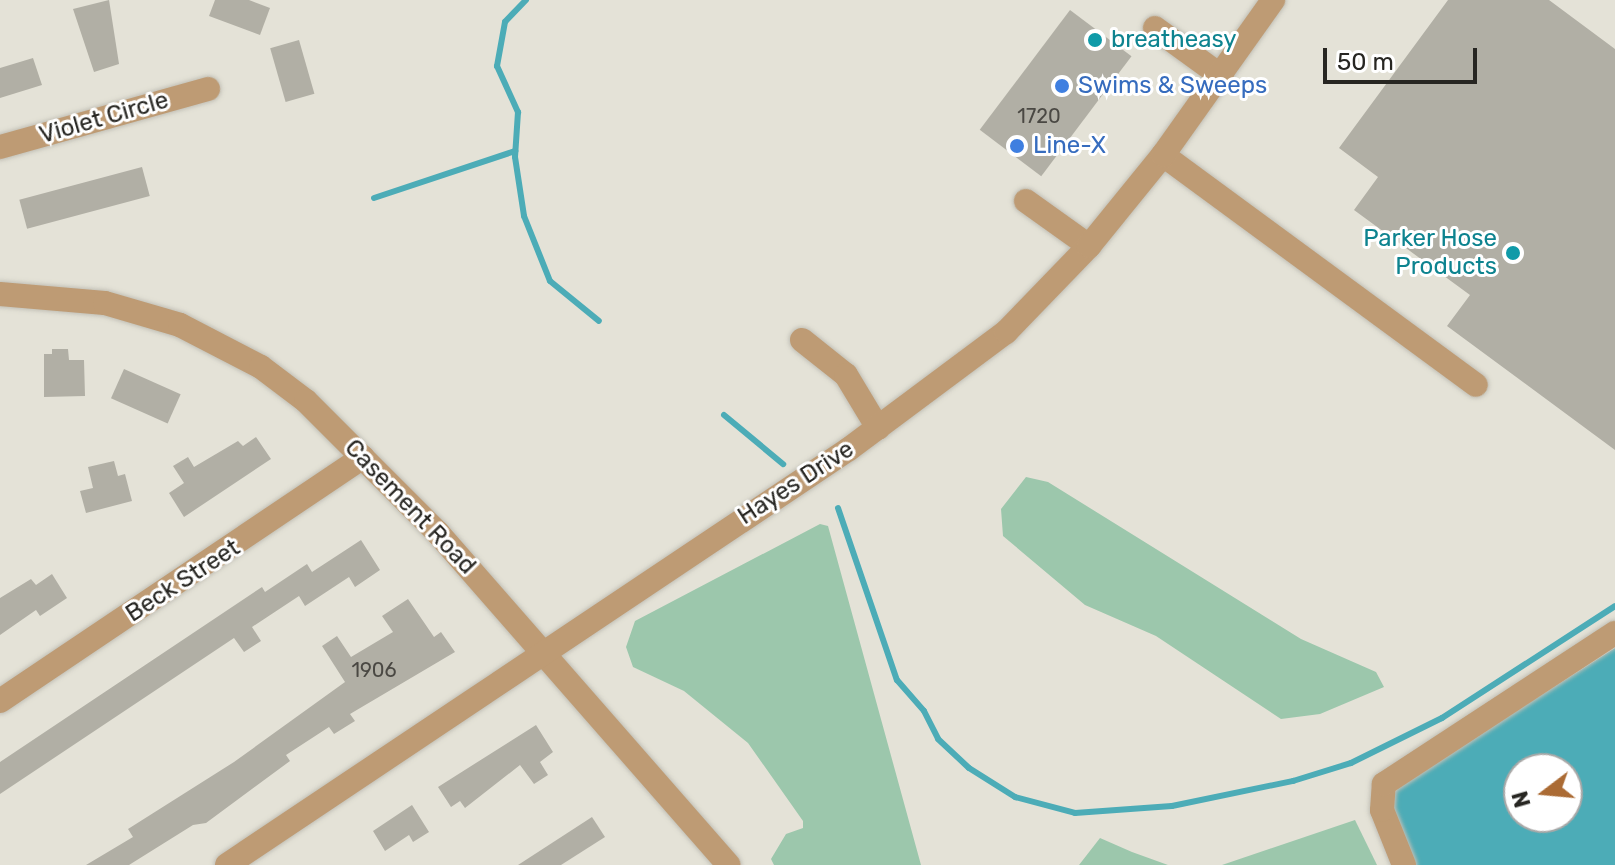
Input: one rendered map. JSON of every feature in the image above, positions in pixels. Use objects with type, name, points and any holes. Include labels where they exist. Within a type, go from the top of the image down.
[{"type":"street","name":"Hayes Drive","points":[[227,865],[878,428],[1006,332],[1089,246],[1163,155],[1273,0]]},
{"type":"street","points":[[1155,28],[1221,76]]},
{"type":"street","name":"Violet Circle","points":[[0,147],[208,89]]},
{"type":"street","points":[[1163,155],[1476,385]]},
{"type":"street","points":[[1026,201],[1089,246]]},
{"type":"street","name":"Casement Road","points":[[0,294],[105,303],[180,325],[261,367],[306,401],[438,533],[729,865]]},
{"type":"street","points":[[802,340],[846,375],[878,428]]},
{"type":"street","name":"Beck Street","points":[[0,701],[363,457]]},
{"type":"street","points":[[1404,865],[1382,810],[1384,784],[1615,633]]},
{"type":"green space","points":[[1026,477],[1048,482],[1301,639],[1376,672],[1384,687],[1320,714],[1281,719],[1156,636],[1085,605],[1003,536],[1001,509]]},
{"type":"green space","points":[[820,524],[828,526],[921,865],[774,865],[771,859],[786,834],[803,828],[803,821],[748,743],[684,691],[633,667],[626,647],[635,621]]},
{"type":"green space","points":[[1355,820],[1377,865],[1222,865]]},
{"type":"green space","points":[[1100,838],[1132,852],[1168,865],[1079,865]]},
{"type":"water","points":[[1615,648],[1615,865],[1414,865],[1391,812],[1393,794],[1402,784]]},
{"type":"building","points":[[109,0],[119,64],[94,72],[73,9]]},
{"type":"building","points":[[215,0],[249,0],[270,8],[260,35],[209,16]]},
{"type":"building","name":"Parker Hose Products","points":[[1448,0],[1549,0],[1615,49],[1615,450],[1447,326],[1470,295],[1354,210],[1378,177],[1339,148]]},
{"type":"building","points":[[1070,10],[1131,56],[1041,176],[980,130]]},
{"type":"building","points":[[299,40],[314,94],[286,102],[270,48]]},
{"type":"building","points":[[33,58],[42,85],[0,98],[0,68]]},
{"type":"building","points":[[142,167],[150,196],[27,229],[19,200]]},
{"type":"building","points":[[52,349],[68,349],[69,360],[84,360],[85,396],[44,397],[44,354],[52,354]]},
{"type":"building","points":[[124,369],[181,394],[168,423],[111,398]]},
{"type":"building","points":[[256,437],[271,459],[184,517],[169,493],[184,483],[173,466],[188,457],[194,467],[238,441],[243,446]]},
{"type":"building","points":[[114,461],[118,476],[125,474],[132,501],[86,513],[80,491],[93,488],[88,467]]},
{"type":"building","points":[[361,540],[380,570],[355,587],[349,577],[305,606],[299,596],[252,627],[261,641],[244,652],[234,638],[0,794],[0,762],[262,587],[265,592],[307,564],[312,572]]},
{"type":"building","points":[[52,574],[67,598],[40,616],[36,610],[0,635],[0,598],[31,579],[36,585]]},
{"type":"building","points":[[408,599],[434,637],[441,632],[455,652],[350,714],[355,721],[334,734],[329,727],[286,755],[290,761],[206,823],[193,825],[129,865],[86,865],[133,837],[128,829],[234,762],[345,682],[322,646],[337,636],[351,657],[393,632],[382,616]]},
{"type":"building","points":[[536,725],[553,752],[540,762],[548,775],[534,784],[520,765],[465,808],[460,801],[451,807],[438,787]]},
{"type":"building","points":[[412,805],[429,832],[413,842],[409,835],[385,851],[373,831]]},
{"type":"building","points":[[592,817],[605,837],[561,865],[518,865]]},
{"type":"waterway","points":[[526,0],[505,22],[497,66],[518,112],[515,157],[524,216],[550,281],[599,321]]},
{"type":"waterway","points":[[374,198],[515,151]]},
{"type":"waterway","points":[[724,415],[783,464]]},
{"type":"waterway","points":[[838,508],[897,680],[924,711],[938,739],[969,768],[1015,797],[1075,813],[1172,806],[1293,781],[1351,763],[1442,718],[1615,606]]},
{"type":"place","name":"breatheasy","points":[[1095,40]]},
{"type":"place","name":"Swims & Sweeps","points":[[1062,86]]},
{"type":"place","name":"Line-X","points":[[1017,146]]},
{"type":"place","name":"Parker Hose Products","points":[[1513,253]]}]
